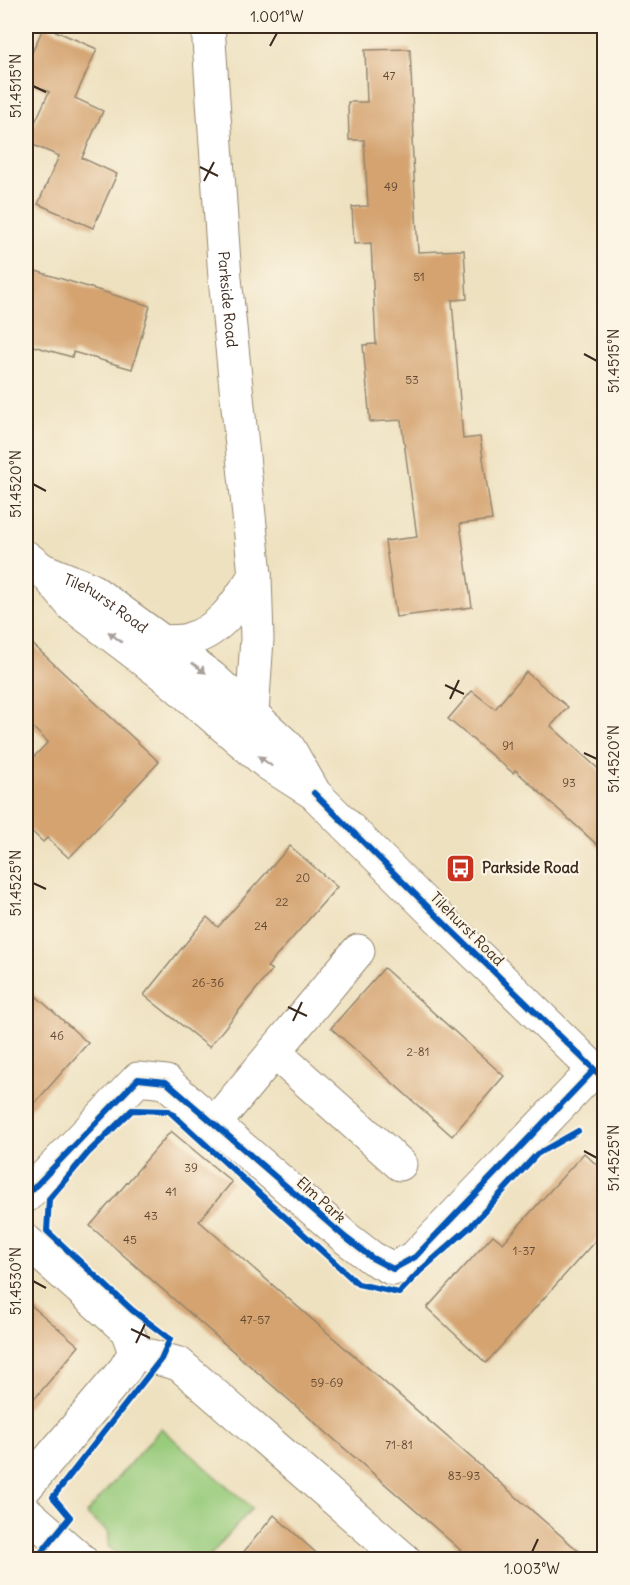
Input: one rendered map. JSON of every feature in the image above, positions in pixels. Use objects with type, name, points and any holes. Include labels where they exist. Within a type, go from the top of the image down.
[{"type":"street","name":"Parkside Road","points":[[208,26],[225,278],[255,575],[257,639],[252,713]]},
{"type":"street","name":"Tilehurst Road","points":[[35,564],[90,589],[211,677],[288,747],[314,793]]},
{"type":"street","name":"Tilehurst Road","points":[[35,564],[72,604],[168,678],[267,763],[314,793],[599,1075]]},
{"type":"street","points":[[163,642],[187,641],[215,628],[234,608],[255,575]]},
{"type":"street","points":[[215,1123],[358,951]]},
{"type":"street","points":[[274,1052],[400,1164]]},
{"type":"street","name":"Elm Park","points":[[26,1196],[138,1079],[166,1082],[346,1238],[372,1258],[393,1269],[416,1257],[599,1075]]},
{"type":"street","points":[[26,1240],[127,1330],[135,1352]]},
{"type":"street","points":[[26,1487],[124,1369],[135,1352]]},
{"type":"street","points":[[135,1352],[179,1364],[405,1560]]},
{"type":"street","points":[[26,1512],[81,1560]]},
{"type":"green space","points":[[161,1428],[252,1508],[207,1559],[123,1559],[108,1546],[109,1533],[86,1514]]},
{"type":"building","points":[[44,26],[97,49],[75,98],[103,111],[82,158],[117,174],[93,228],[38,204],[59,156],[26,142],[49,92],[26,82],[26,66]]},
{"type":"building","points":[[410,49],[418,252],[464,250],[467,299],[452,300],[463,439],[480,437],[492,520],[460,524],[472,607],[396,617],[385,541],[417,537],[401,420],[370,422],[363,345],[376,344],[371,243],[354,244],[352,207],[368,206],[364,140],[349,140],[348,102],[367,102],[365,50]]},
{"type":"building","points":[[26,268],[150,306],[132,369],[73,352],[72,357],[26,344]]},
{"type":"building","points":[[26,638],[159,762],[69,858],[47,838],[43,842],[26,826],[26,765],[48,742],[26,721]]},
{"type":"building","points":[[526,672],[568,707],[551,726],[604,774],[604,851],[515,770],[513,773],[448,719],[472,691],[495,709]]},
{"type":"building","points":[[290,846],[337,887],[267,967],[272,970],[209,1047],[144,995],[207,917],[218,927]]},
{"type":"building","points":[[384,968],[504,1076],[452,1136],[331,1028]]},
{"type":"building","points":[[26,987],[88,1043],[26,1113]]},
{"type":"building","points":[[171,1131],[232,1182],[199,1221],[589,1560],[472,1560],[90,1226]]},
{"type":"building","points":[[584,1153],[604,1172],[604,1231],[486,1363],[427,1308],[493,1235],[503,1243]]},
{"type":"building","points":[[26,1301],[79,1346],[26,1409]]},
{"type":"building","points":[[274,1515],[324,1560],[237,1560]]},
{"type":"cycle path","points":[[314,793],[604,1079]]},
{"type":"cycle path","points":[[26,1196],[138,1079],[166,1082],[346,1238],[372,1258],[393,1269],[415,1257],[594,1070]]},
{"type":"cycle path","points":[[26,1557],[36,1559],[70,1517],[53,1497],[161,1359],[170,1339],[132,1310],[47,1231],[49,1199],[88,1153],[132,1110],[169,1111],[358,1284],[399,1293],[471,1226],[537,1154],[578,1131]]},
{"type":"place","name":"Parkside Road","points":[[461,868]]}]
